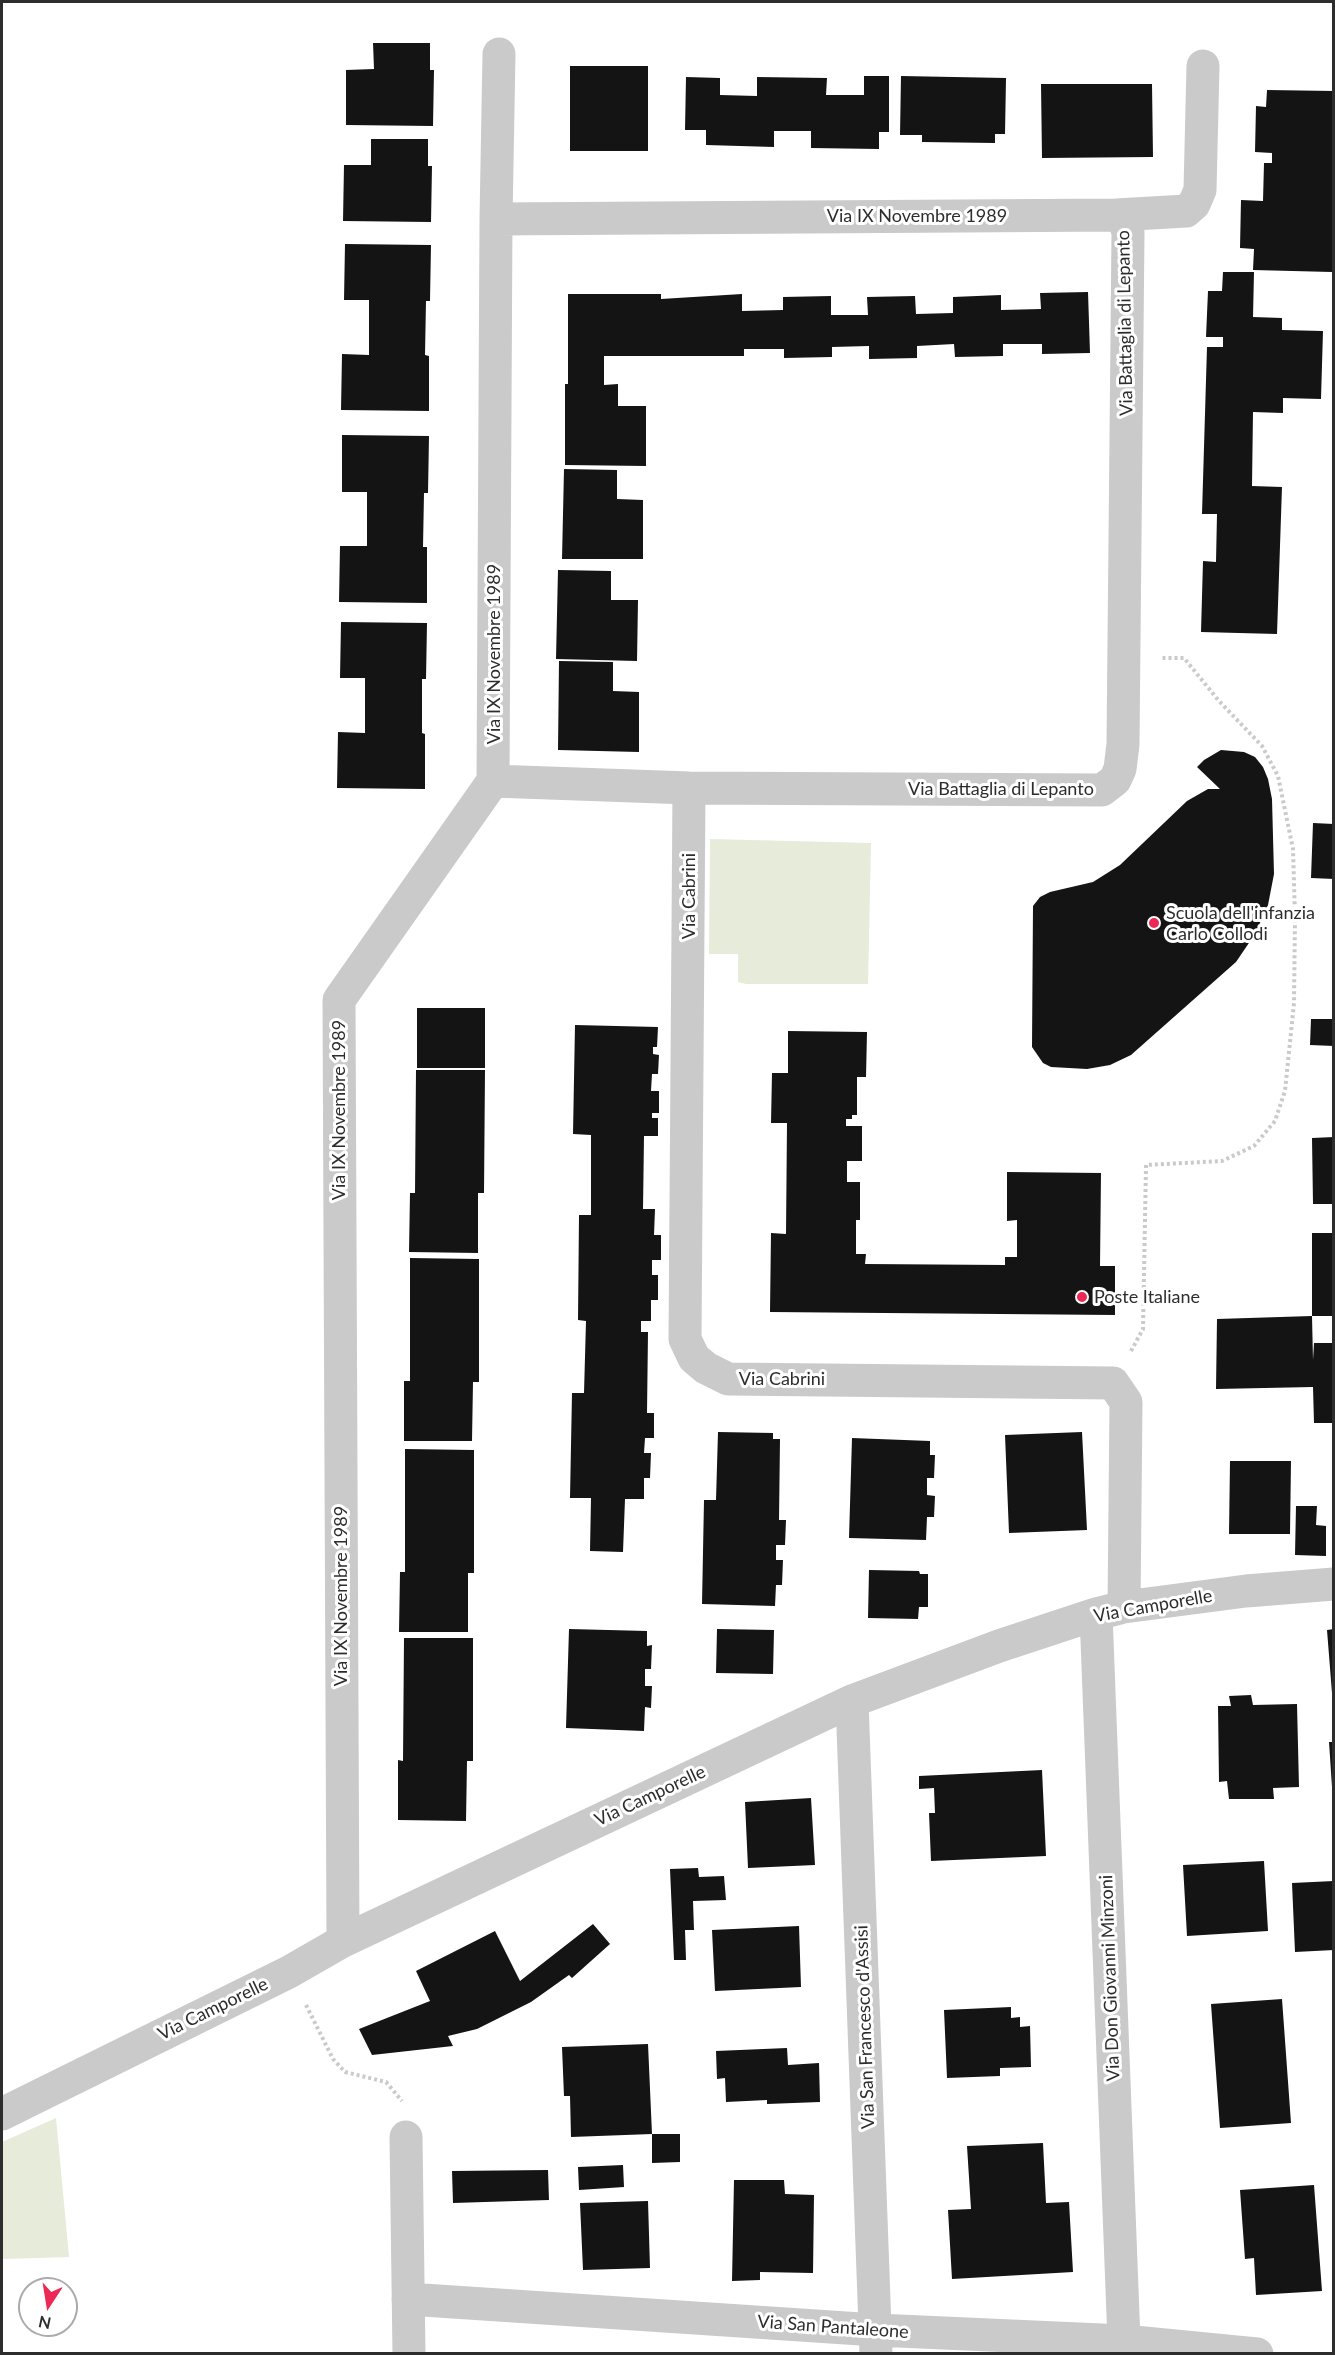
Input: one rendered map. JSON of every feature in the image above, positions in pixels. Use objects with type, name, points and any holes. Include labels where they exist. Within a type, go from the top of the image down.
[{"type":"street","name":"Via IX Novembre 1989","points":[[343,1941],[339,1000],[493,781],[499,54]]},
{"type":"street","name":"Via IX Novembre 1989","points":[[496,219],[1116,215],[1186,211],[1194,204],[1200,190],[1203,66]]},
{"type":"street","name":"Via Battaglia di Lepanto","points":[[493,781],[689,788],[1102,790],[1115,780],[1120,770],[1123,744],[1128,232],[1125,223],[1116,215]]},
{"type":"street","name":"Via Cabrini","points":[[689,788],[685,1339],[694,1358],[706,1368],[728,1379],[1113,1383]]},
{"type":"street","points":[[1110,1610],[1126,1402],[1113,1383]]},
{"type":"street","name":"Via Camporelle","points":[[2,2114],[289,1972],[343,1941],[852,1701],[999,1646],[1110,1610],[1246,1591],[1334,1584]]},
{"type":"street","name":"Via Don Giovanni Minzoni","points":[[1110,1610],[1124,2342]]},
{"type":"street","name":"Via San Francesco d'Assisi","points":[[852,1701],[876,2342]]},
{"type":"street","points":[[406,2138],[409,2354]]},
{"type":"street","name":"Via San Pantaleone","points":[[408,2299],[876,2342],[1124,2342],[1257,2354]]},
{"type":"path","points":[[1113,1383],[1143,1329],[1146,1166],[1222,1161],[1254,1146],[1275,1121],[1285,1091],[1294,1003],[1293,849],[1278,776],[1262,746],[1219,701],[1184,658],[1124,658]]},
{"type":"path","points":[[289,1972],[333,2059],[345,2072],[386,2082],[402,2100],[406,2138]]},
{"type":"green space","points":[[710,839],[871,843],[868,984],[746,984],[738,982],[738,954],[709,954]]},
{"type":"green space","points":[[56,2118],[69,2257],[2,2259],[2,2142]]},
{"type":"building","points":[[373,43],[430,43],[430,70],[434,70],[433,126],[346,125],[346,70],[374,69]]},
{"type":"building","points":[[570,66],[648,66],[648,151],[570,151]]},
{"type":"building","points":[[864,76],[889,76],[889,132],[879,132],[879,149],[811,148],[811,131],[774,131],[774,147],[706,145],[706,130],[685,130],[686,77],[720,78],[720,95],[757,96],[757,77],[827,78],[826,95],[864,95]]},
{"type":"building","points":[[901,76],[1006,78],[1005,134],[995,134],[995,143],[922,142],[922,135],[900,135]]},
{"type":"building","points":[[1041,84],[1152,84],[1153,157],[1042,158]]},
{"type":"building","points":[[1267,90],[1334,91],[1332,272],[1253,270],[1254,249],[1240,248],[1241,200],[1263,201],[1264,163],[1272,163],[1272,153],[1255,152],[1256,106],[1266,107]]},
{"type":"building","points":[[371,139],[428,139],[428,166],[432,166],[431,222],[343,221],[344,165],[371,165]]},
{"type":"building","points":[[345,244],[431,245],[430,301],[426,301],[425,355],[429,356],[429,411],[341,410],[342,354],[369,355],[369,300],[344,300]]},
{"type":"building","points":[[1223,272],[1254,272],[1253,317],[1282,318],[1282,330],[1323,331],[1321,399],[1283,398],[1283,413],[1253,412],[1252,486],[1282,487],[1277,634],[1201,632],[1203,561],[1216,562],[1217,514],[1202,514],[1207,347],[1223,347],[1223,337],[1206,337],[1208,291],[1222,291]]},
{"type":"building","points":[[1088,292],[1090,353],[1042,354],[1042,344],[1003,344],[1003,356],[955,357],[954,344],[917,346],[917,358],[869,359],[869,346],[832,347],[832,357],[784,358],[784,349],[744,349],[744,356],[604,356],[604,385],[618,384],[618,406],[646,406],[646,466],[565,465],[568,294],[661,294],[661,299],[742,294],[742,311],[783,310],[783,297],[831,296],[831,315],[868,315],[867,297],[915,296],[916,314],[953,313],[953,297],[1001,295],[1001,310],[1041,309],[1040,293]]},
{"type":"building","points":[[342,435],[429,436],[428,493],[424,493],[423,547],[427,547],[427,603],[339,602],[340,546],[367,546],[367,492],[342,492]]},
{"type":"building","points":[[564,469],[617,470],[617,499],[643,500],[643,559],[562,559]]},
{"type":"building","points":[[558,570],[611,571],[611,600],[638,600],[637,661],[556,659]]},
{"type":"building","points":[[341,622],[427,623],[426,679],[422,679],[425,789],[337,788],[338,732],[365,733],[365,678],[340,678]]},
{"type":"building","points":[[559,661],[613,662],[613,691],[639,692],[639,752],[558,750]]},
{"type":"building","points":[[1221,750],[1244,752],[1255,757],[1263,767],[1268,779],[1272,799],[1274,874],[1268,905],[1255,934],[1236,962],[1131,1055],[1110,1065],[1087,1069],[1051,1067],[1043,1063],[1032,1047],[1033,906],[1040,897],[1050,892],[1093,882],[1120,865],[1187,801],[1208,789],[1220,789],[1197,767]]},
{"type":"building","points":[[1313,823],[1334,824],[1334,879],[1311,878]]},
{"type":"building","points":[[417,1008],[485,1008],[485,1068],[417,1068]]},
{"type":"building","points":[[1311,1019],[1334,1019],[1334,1046],[1310,1045]]},
{"type":"building","points":[[575,1025],[658,1027],[657,1047],[653,1047],[653,1054],[659,1055],[658,1074],[652,1074],[651,1091],[659,1091],[659,1113],[652,1113],[652,1118],[658,1118],[658,1136],[644,1136],[643,1209],[655,1209],[654,1235],[661,1235],[661,1260],[652,1260],[652,1275],[658,1275],[658,1300],[651,1300],[651,1321],[641,1321],[641,1332],[648,1332],[647,1413],[654,1413],[654,1438],[645,1438],[644,1453],[651,1453],[650,1478],[644,1478],[644,1499],[625,1499],[623,1552],[590,1551],[591,1498],[570,1498],[572,1393],[584,1393],[586,1321],[578,1320],[579,1215],[591,1215],[591,1135],[573,1134]]},
{"type":"building","points":[[788,1031],[867,1032],[866,1077],[857,1077],[857,1115],[852,1115],[852,1119],[846,1119],[846,1126],[862,1126],[862,1161],[847,1161],[847,1182],[860,1182],[860,1220],[856,1220],[856,1254],[866,1254],[865,1264],[1005,1265],[1005,1257],[1017,1257],[1017,1220],[1007,1221],[1007,1172],[1101,1173],[1100,1266],[1115,1266],[1115,1315],[770,1312],[771,1233],[786,1234],[787,1123],[771,1123],[772,1073],[788,1073]]},
{"type":"building","points":[[416,1070],[485,1070],[484,1193],[478,1193],[478,1253],[409,1252],[410,1193],[415,1193]]},
{"type":"building","points":[[1334,1137],[1334,1204],[1313,1204],[1312,1138]]},
{"type":"building","points":[[1312,1233],[1334,1233],[1334,1316],[1312,1316]]},
{"type":"building","points":[[410,1258],[479,1259],[479,1382],[473,1382],[472,1441],[404,1441],[404,1381],[410,1381]]},
{"type":"building","points":[[1312,1316],[1313,1360],[1314,1343],[1334,1343],[1334,1423],[1314,1423],[1313,1387],[1216,1389],[1217,1319]]},
{"type":"building","points":[[718,1432],[773,1433],[773,1439],[780,1439],[779,1520],[786,1520],[785,1545],[776,1545],[776,1560],[783,1560],[782,1585],[776,1585],[775,1606],[702,1604],[704,1500],[716,1500]]},
{"type":"building","points":[[1082,1432],[1087,1530],[1009,1533],[1005,1435]]},
{"type":"building","points":[[852,1438],[930,1441],[930,1455],[935,1455],[934,1478],[927,1478],[927,1495],[935,1496],[934,1517],[927,1517],[926,1540],[849,1538]]},
{"type":"building","points":[[405,1449],[474,1450],[474,1573],[468,1573],[468,1632],[399,1632],[400,1572],[405,1572]]},
{"type":"building","points":[[1230,1461],[1291,1461],[1290,1534],[1229,1534]]},
{"type":"building","points":[[1296,1506],[1317,1506],[1316,1525],[1326,1526],[1326,1556],[1295,1555]]},
{"type":"building","points":[[869,1570],[919,1571],[920,1574],[928,1574],[928,1607],[919,1607],[918,1619],[868,1618]]},
{"type":"building","points":[[569,1629],[647,1631],[647,1646],[652,1645],[651,1669],[645,1669],[645,1686],[652,1686],[651,1708],[645,1707],[644,1731],[566,1728]]},
{"type":"building","points":[[717,1629],[774,1630],[773,1674],[716,1673]]},
{"type":"building","points":[[1334,1629],[1334,1693],[1332,1693],[1327,1630]]},
{"type":"building","points":[[404,1638],[473,1638],[473,1761],[467,1761],[466,1821],[398,1820],[398,1760],[403,1761]]},
{"type":"building","points":[[1251,1695],[1253,1705],[1297,1704],[1299,1787],[1273,1788],[1274,1799],[1229,1799],[1227,1781],[1219,1782],[1218,1706],[1231,1706],[1229,1696]]},
{"type":"building","points":[[1329,1742],[1334,1742],[1334,1786],[1332,1787]]},
{"type":"building","points":[[1042,1770],[1046,1856],[931,1861],[929,1813],[935,1813],[934,1788],[919,1789],[919,1776]]},
{"type":"building","points":[[811,1798],[815,1865],[748,1868],[745,1802]]},
{"type":"building","points":[[1264,1861],[1268,1931],[1187,1936],[1183,1865]]},
{"type":"building","points":[[698,1868],[699,1877],[724,1876],[726,1900],[693,1901],[694,1930],[685,1930],[686,1960],[674,1960],[670,1869]]},
{"type":"building","points":[[1334,1881],[1334,1950],[1295,1952],[1292,1883]]},
{"type":"building","points":[[593,1924],[610,1944],[572,1978],[569,1975],[531,2002],[477,2029],[448,2036],[453,2046],[372,2055],[359,2029],[430,2001],[416,1971],[495,1931],[520,1981]]},
{"type":"building","points":[[799,1926],[801,1987],[715,1991],[712,1930]]},
{"type":"building","points":[[1282,1999],[1291,2123],[1220,2128],[1211,2004]]},
{"type":"building","points":[[1011,2007],[1011,2018],[1020,2017],[1020,2027],[1030,2026],[1031,2067],[1000,2068],[1000,2076],[947,2078],[944,2010]]},
{"type":"building","points":[[648,2044],[652,2134],[571,2137],[570,2096],[564,2096],[562,2047]]},
{"type":"building","points":[[787,2048],[788,2065],[819,2063],[820,2102],[767,2104],[767,2100],[726,2102],[725,2078],[717,2079],[716,2051]]},
{"type":"building","points":[[652,2134],[680,2134],[680,2162],[652,2163]]},
{"type":"building","points":[[1043,2143],[1046,2203],[1069,2202],[1073,2272],[952,2279],[948,2210],[971,2209],[967,2146]]},
{"type":"building","points":[[623,2165],[624,2187],[579,2190],[578,2167]]},
{"type":"building","points":[[548,2170],[549,2200],[453,2203],[452,2171]]},
{"type":"building","points":[[734,2180],[784,2180],[785,2194],[814,2195],[813,2273],[760,2272],[760,2280],[732,2281]]},
{"type":"building","points":[[1314,2185],[1322,2291],[1256,2295],[1254,2258],[1245,2259],[1240,2190]]},
{"type":"building","points":[[648,2201],[650,2268],[583,2270],[580,2203]]},
{"type":"place","name":"Scuola dell'infanzia Carlo Collodi","points":[[1154,923]]},
{"type":"place","name":"Poste Italiane","points":[[1082,1297]]}]
